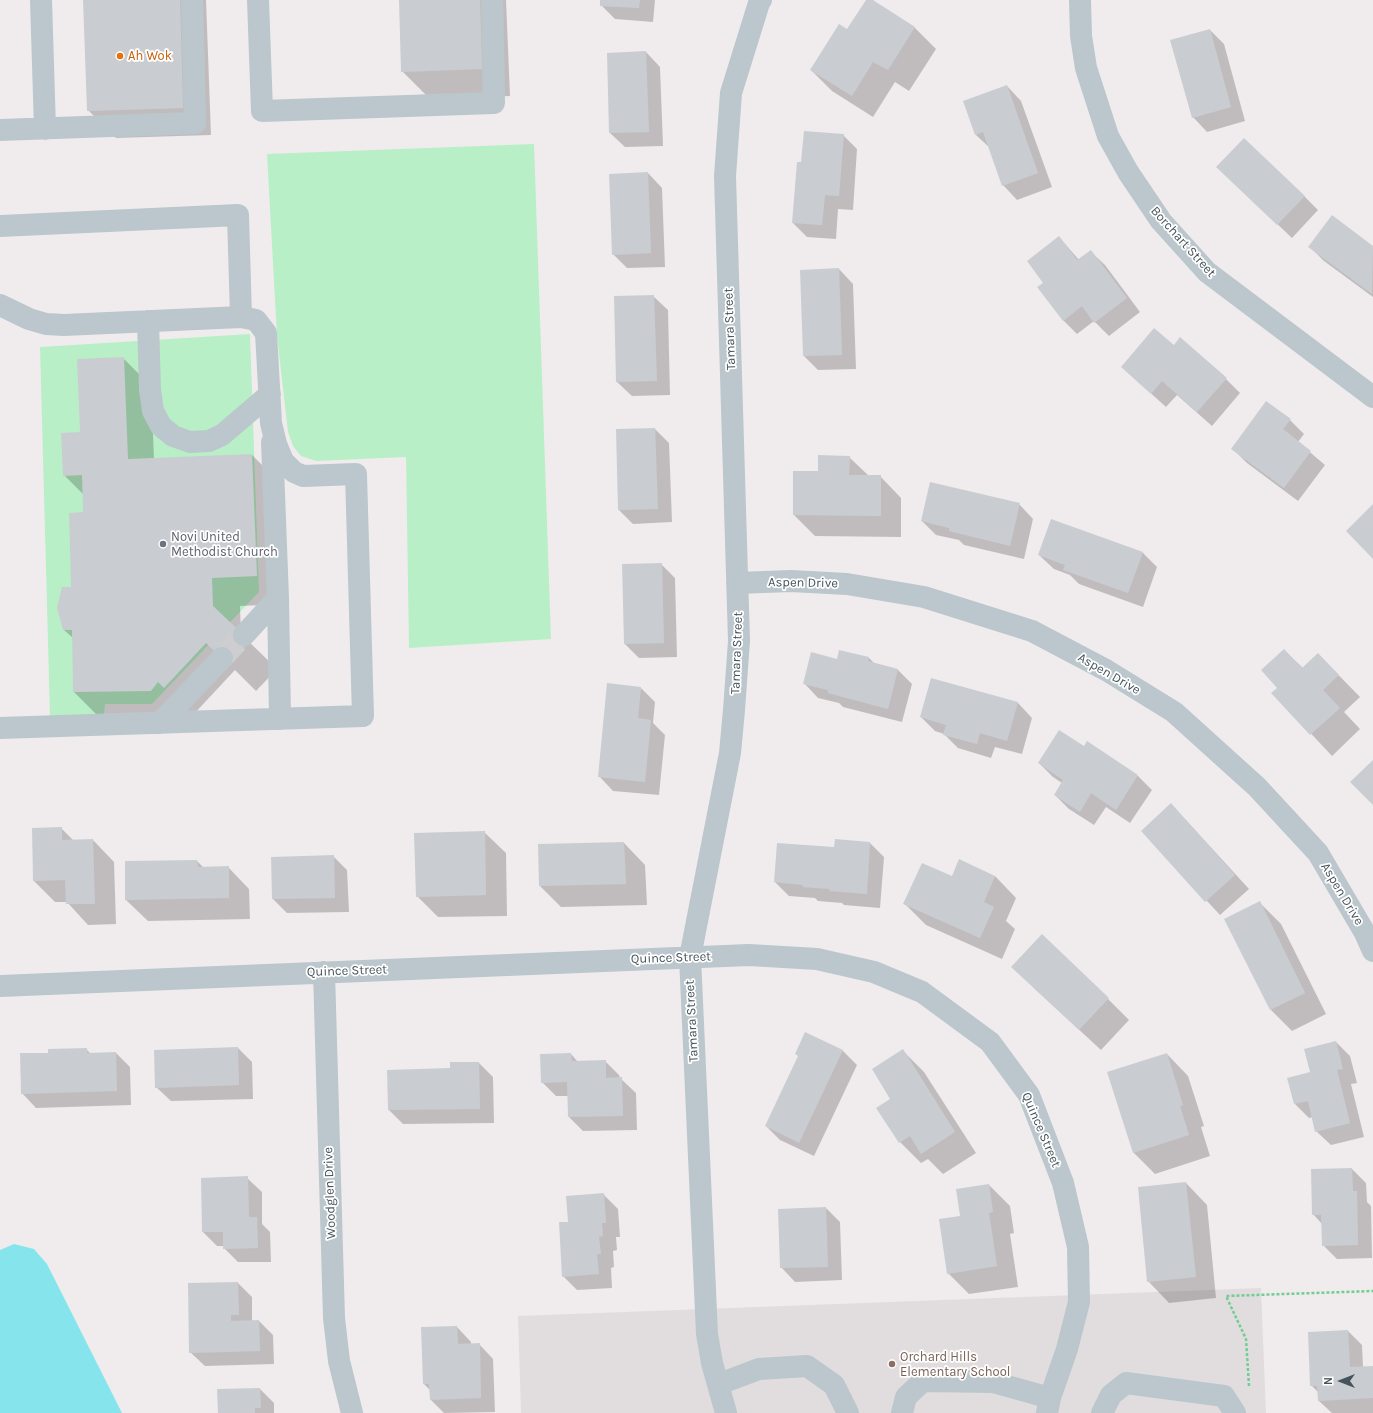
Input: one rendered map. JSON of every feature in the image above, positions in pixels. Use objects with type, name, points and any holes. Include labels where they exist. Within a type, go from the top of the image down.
[{"type":"street","points":[[41,0],[45,129]]},
{"type":"street","points":[[0,130],[196,123],[192,0]]},
{"type":"street","points":[[258,0],[262,111],[494,103],[492,0]]},
{"type":"street","name":"Borchart Street","points":[[1080,0],[1081,36],[1086,68],[1108,136],[1128,172],[1161,221],[1207,272],[1373,397]]},
{"type":"street","name":"Tamara Street","points":[[726,1413],[712,1363],[707,1334],[690,957],[730,753],[739,641],[725,176],[731,93],[759,1]]},
{"type":"street","points":[[0,226],[238,215],[241,316]]},
{"type":"street","points":[[0,305],[29,319],[46,324],[64,325],[241,316],[256,320],[266,333],[270,394],[278,598],[280,719]]},
{"type":"street","points":[[148,321],[150,390],[154,411],[161,426],[173,436],[190,442],[209,441],[222,435],[270,394]]},
{"type":"street","points":[[0,728],[363,716],[356,474],[303,476],[294,472],[283,461],[276,444],[271,423]]},
{"type":"street","name":"Aspen Drive","points":[[737,583],[791,581],[847,584],[924,597],[1032,631],[1106,670],[1174,712],[1257,787],[1318,853],[1365,933],[1373,951]]},
{"type":"street","points":[[244,635],[278,598]]},
{"type":"street","points":[[160,723],[222,658]]},
{"type":"street","name":"Quince Street","points":[[0,986],[749,955],[817,959],[874,972],[922,992],[990,1042],[1029,1095],[1064,1183],[1078,1254],[1079,1302],[1067,1349],[1048,1405]]},
{"type":"street","name":"Woodglen Drive","points":[[324,972],[334,1318],[339,1361],[352,1413]]},
{"type":"street","points":[[719,1384],[759,1369],[807,1366],[834,1385],[848,1413]]},
{"type":"street","points":[[902,1413],[906,1397],[922,1381],[994,1382],[1048,1405]]},
{"type":"street","points":[[1102,1413],[1111,1395],[1126,1384],[1224,1396],[1235,1413]]},
{"type":"path","points":[[1250,1391],[1246,1338],[1226,1296],[1373,1291]]},
{"type":"shaded area","name":"Orchard Hills Elementary School","points":[[1261,1288],[1266,1413],[521,1413],[518,1316]]},
{"type":"green space","points":[[534,144],[551,639],[409,648],[406,457],[316,461],[301,456],[293,446],[288,432],[277,336],[267,154]]},
{"type":"green space","points":[[250,334],[259,592],[152,704],[105,704],[104,716],[50,717],[40,347]]},
{"type":"water","points":[[14,1244],[34,1249],[47,1264],[122,1413],[0,1413],[0,1250]]},
{"type":"building","points":[[83,0],[180,0],[183,108],[87,111]]},
{"type":"building","points":[[399,0],[480,0],[482,69],[401,72]]},
{"type":"building","points":[[600,0],[640,0],[639,8],[600,6]]},
{"type":"building","points":[[866,0],[873,0],[915,27],[888,70],[873,62],[852,96],[810,70],[839,24],[847,29]]},
{"type":"building","points":[[1210,29],[1231,107],[1192,118],[1170,40]]},
{"type":"building","points":[[646,51],[649,132],[609,133],[607,53]]},
{"type":"building","points":[[1007,85],[1038,173],[1002,186],[983,132],[975,135],[963,101]]},
{"type":"building","points":[[804,131],[844,134],[839,196],[825,195],[822,225],[792,223],[797,162],[801,162]]},
{"type":"building","points":[[1244,138],[1305,196],[1277,225],[1216,167]]},
{"type":"building","points":[[648,172],[651,253],[612,255],[609,174]]},
{"type":"building","points":[[1332,215],[1373,246],[1372,294],[1308,247]]},
{"type":"building","points":[[1059,236],[1077,260],[1091,250],[1127,298],[1094,323],[1082,306],[1063,321],[1037,287],[1043,283],[1027,261]]},
{"type":"building","points":[[839,268],[842,355],[803,356],[800,270]]},
{"type":"building","points":[[654,295],[657,381],[616,382],[614,296]]},
{"type":"building","points":[[1154,328],[1174,345],[1180,337],[1227,378],[1197,412],[1162,381],[1151,394],[1121,367]]},
{"type":"building","name":"Novi United Methodist Church","points":[[124,357],[128,459],[252,454],[257,576],[212,578],[213,606],[250,641],[228,664],[206,643],[164,688],[158,682],[151,691],[73,692],[72,630],[63,630],[57,608],[62,587],[71,587],[69,513],[83,512],[82,475],[63,476],[61,433],[80,432],[77,359]]},
{"type":"building","points":[[1266,401],[1291,419],[1283,429],[1311,451],[1284,488],[1231,449]]},
{"type":"building","points":[[655,428],[658,509],[618,510],[616,429]]},
{"type":"building","points":[[818,455],[850,456],[849,475],[881,475],[881,516],[793,515],[793,471],[818,471]]},
{"type":"building","points":[[930,482],[1020,503],[1010,546],[949,531],[949,528],[921,521]]},
{"type":"building","points":[[1373,504],[1373,559],[1346,531]]},
{"type":"building","points":[[1051,519],[1143,552],[1128,593],[1063,570],[1065,565],[1038,555]]},
{"type":"building","points":[[662,563],[664,643],[624,644],[622,564]]},
{"type":"building","points":[[1284,649],[1302,668],[1318,653],[1339,675],[1323,690],[1340,708],[1310,735],[1271,693],[1277,688],[1261,670]]},
{"type":"building","points":[[839,650],[869,657],[868,661],[898,669],[888,709],[828,693],[828,690],[803,684],[811,652],[837,659]]},
{"type":"building","points":[[931,678],[1018,702],[1007,741],[980,733],[977,744],[943,735],[946,725],[920,717]]},
{"type":"building","points":[[607,683],[641,687],[638,718],[651,720],[645,782],[598,777]]},
{"type":"building","points":[[1059,730],[1084,746],[1087,741],[1138,775],[1116,810],[1091,793],[1080,812],[1054,795],[1063,780],[1038,763]]},
{"type":"building","points":[[1373,760],[1373,805],[1350,782]]},
{"type":"building","points":[[1171,803],[1235,875],[1205,902],[1141,831]]},
{"type":"building","points":[[62,827],[62,840],[93,839],[95,904],[66,904],[65,880],[33,881],[32,828]]},
{"type":"building","points":[[485,831],[486,895],[416,897],[414,833]]},
{"type":"building","points":[[835,839],[870,842],[867,894],[829,891],[830,889],[803,887],[803,885],[774,882],[777,843],[834,847]]},
{"type":"building","points":[[624,842],[626,884],[539,886],[538,844]]},
{"type":"building","points":[[334,855],[335,898],[272,899],[271,857]]},
{"type":"building","points":[[959,859],[995,876],[984,902],[994,907],[980,938],[903,904],[922,863],[952,876]]},
{"type":"building","points":[[197,860],[198,867],[229,866],[229,898],[125,900],[125,861]]},
{"type":"building","points":[[1260,901],[1305,993],[1270,1010],[1224,919]]},
{"type":"building","points":[[1042,934],[1109,998],[1079,1030],[1011,967]]},
{"type":"building","points":[[805,1032],[843,1050],[799,1143],[765,1126],[798,1056],[795,1054]]},
{"type":"building","points":[[1336,1041],[1343,1069],[1337,1070],[1350,1123],[1315,1132],[1308,1101],[1294,1104],[1287,1078],[1310,1072],[1304,1049]]},
{"type":"building","points":[[238,1047],[239,1085],[155,1088],[154,1050]]},
{"type":"building","points":[[87,1048],[87,1053],[116,1052],[117,1091],[21,1094],[20,1053],[48,1053],[48,1049]]},
{"type":"building","points":[[903,1049],[955,1132],[921,1154],[910,1136],[899,1143],[876,1108],[890,1099],[872,1069]]},
{"type":"building","points":[[571,1053],[572,1061],[606,1060],[606,1078],[622,1077],[623,1116],[568,1117],[567,1082],[541,1083],[540,1054]]},
{"type":"building","points":[[1167,1053],[1183,1105],[1180,1106],[1189,1135],[1133,1153],[1107,1072]]},
{"type":"building","points":[[450,1062],[479,1062],[480,1109],[388,1110],[387,1070],[450,1068]]},
{"type":"building","points":[[1352,1168],[1353,1191],[1357,1191],[1358,1245],[1322,1246],[1321,1215],[1312,1215],[1311,1169]]},
{"type":"building","points":[[248,1176],[249,1217],[257,1217],[258,1248],[223,1249],[223,1232],[202,1232],[201,1178]]},
{"type":"building","points":[[1186,1182],[1196,1277],[1147,1282],[1138,1187]]},
{"type":"building","points":[[989,1184],[993,1212],[989,1213],[997,1266],[947,1274],[939,1219],[960,1216],[956,1189]]},
{"type":"building","points":[[604,1193],[606,1223],[602,1223],[603,1236],[599,1237],[601,1254],[597,1254],[599,1274],[562,1277],[559,1222],[568,1222],[566,1196]]},
{"type":"building","points":[[826,1207],[828,1267],[780,1268],[778,1209]]},
{"type":"building","points":[[238,1282],[239,1315],[231,1315],[231,1321],[259,1320],[260,1351],[189,1353],[188,1283]]},
{"type":"building","points":[[457,1326],[458,1344],[480,1343],[481,1398],[430,1400],[429,1384],[423,1384],[421,1327]]},
{"type":"building","points":[[1348,1330],[1350,1367],[1373,1366],[1373,1398],[1318,1401],[1317,1386],[1310,1386],[1308,1332]]},
{"type":"building","points":[[260,1388],[261,1408],[255,1408],[255,1413],[218,1413],[217,1389]]},
{"type":"tunnel","points":[[222,658],[244,635]]},
{"type":"place","name":"Ah Wok","points":[[120,56]]},
{"type":"place","name":"Novi United Methodist Church","points":[[163,544]]},
{"type":"place","name":"Orchard Hills Elementary School","points":[[892,1364]]}]
